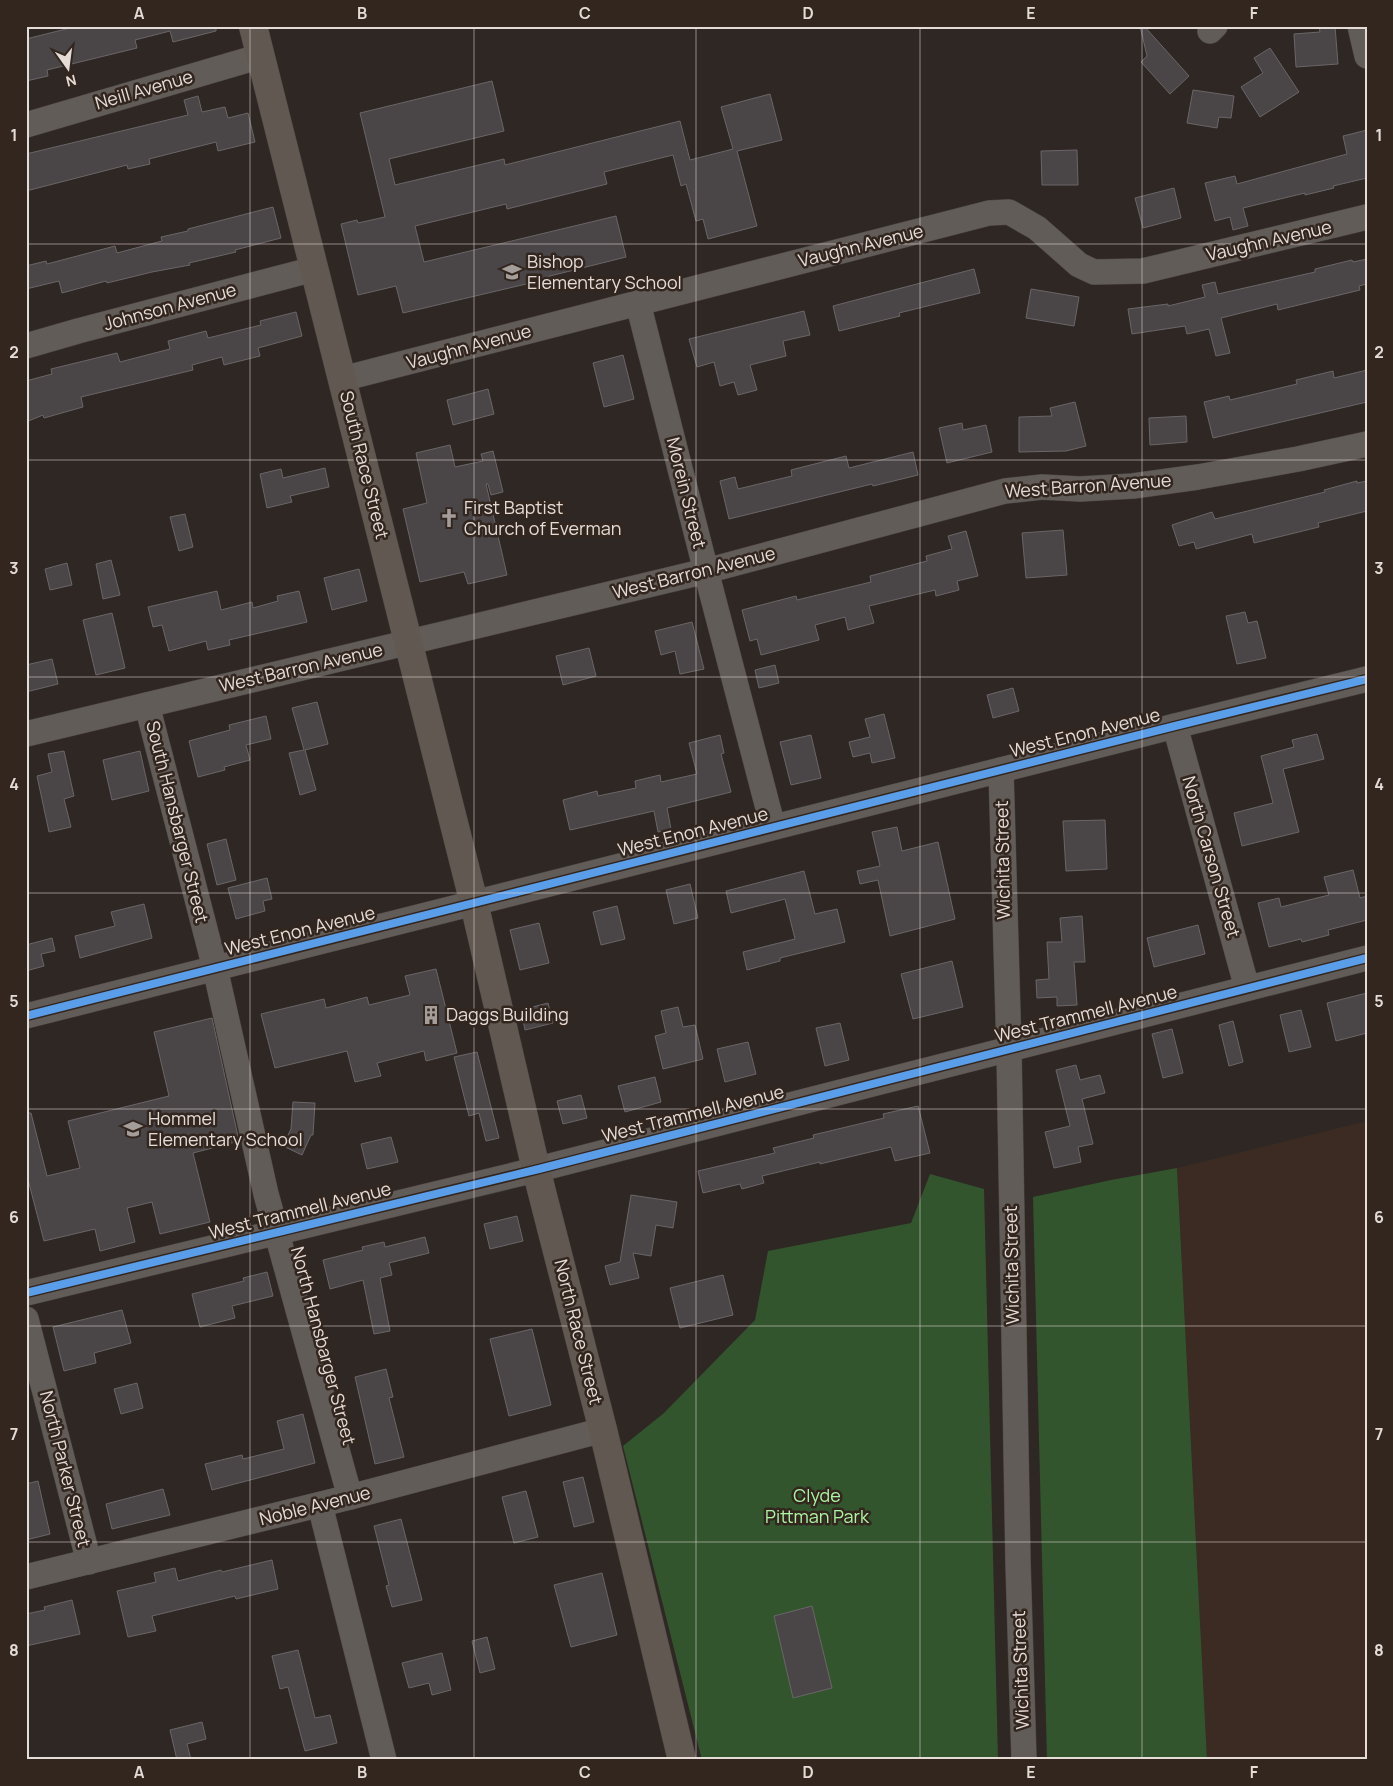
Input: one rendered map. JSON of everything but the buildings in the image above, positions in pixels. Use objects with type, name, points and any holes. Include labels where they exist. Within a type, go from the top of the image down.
[{"type":"main road","name":"South Race Street","points":[[253,26],[474,903]]},
{"type":"main road","name":"North Race Street","points":[[474,903],[536,1169],[603,1430],[682,1760]]},
{"type":"street","points":[[1360,26],[1367,56]]},
{"type":"street","name":"Neill Avenue","points":[[26,124],[261,56]]},
{"type":"street","name":"Vaughn Avenue","points":[[342,379],[989,213],[1009,212],[1037,228],[1079,265],[1094,272],[1143,271],[1367,218]]},
{"type":"street","name":"Johnson Avenue","points":[[26,346],[314,269]]},
{"type":"street","name":"Morein Street","points":[[638,303],[773,827]]},
{"type":"street","name":"West Barron Avenue","points":[[26,734],[706,571],[1005,491],[1042,487],[1080,489],[1133,486],[1280,463],[1367,444]]},
{"type":"street","name":"West Enon Avenue","points":[[26,1016],[1367,679]]},
{"type":"street","name":"South Hansbarger Street","points":[[147,704],[215,968]]},
{"type":"street","name":"North Carson Street","points":[[1175,726],[1248,988]]},
{"type":"street","name":"Wichita Street","points":[[1002,770],[1018,1563],[1024,1760]]},
{"type":"street","name":"West Trammell Avenue","points":[[26,1293],[536,1169],[1367,958]]},
{"type":"street","name":"North Hansbarger Street","points":[[215,968],[266,1194],[350,1497]]},
{"type":"street","name":"North Parker Street","points":[[26,1318],[89,1562]]},
{"type":"street","name":"Noble Avenue","points":[[26,1577],[320,1505],[603,1430]]},
{"type":"street","points":[[320,1505],[384,1760]]},
{"type":"shaded area","points":[[1367,1121],[1367,1760],[1207,1760],[1177,1168]]},
{"type":"green space","points":[[1177,1168],[1207,1760],[1047,1760],[1033,1197]]},
{"type":"green space","name":"Clyde Pittman Park","points":[[930,1174],[984,1189],[998,1760],[702,1760],[623,1446],[664,1413],[755,1320],[768,1251],[911,1223]]},
{"type":"cycle path","points":[[26,1016],[1367,679]]},
{"type":"cycle path","points":[[26,1293],[539,1169],[1367,958]]},
{"type":"place","name":"Bishop Elementary School","points":[[512,272]]},
{"type":"place","name":"First Baptist Church of Everman","points":[[449,518]]},
{"type":"place","name":"Daggs Building","points":[[431,1015]]},
{"type":"place","name":"Hommel Elementary School","points":[[133,1129]]}]
